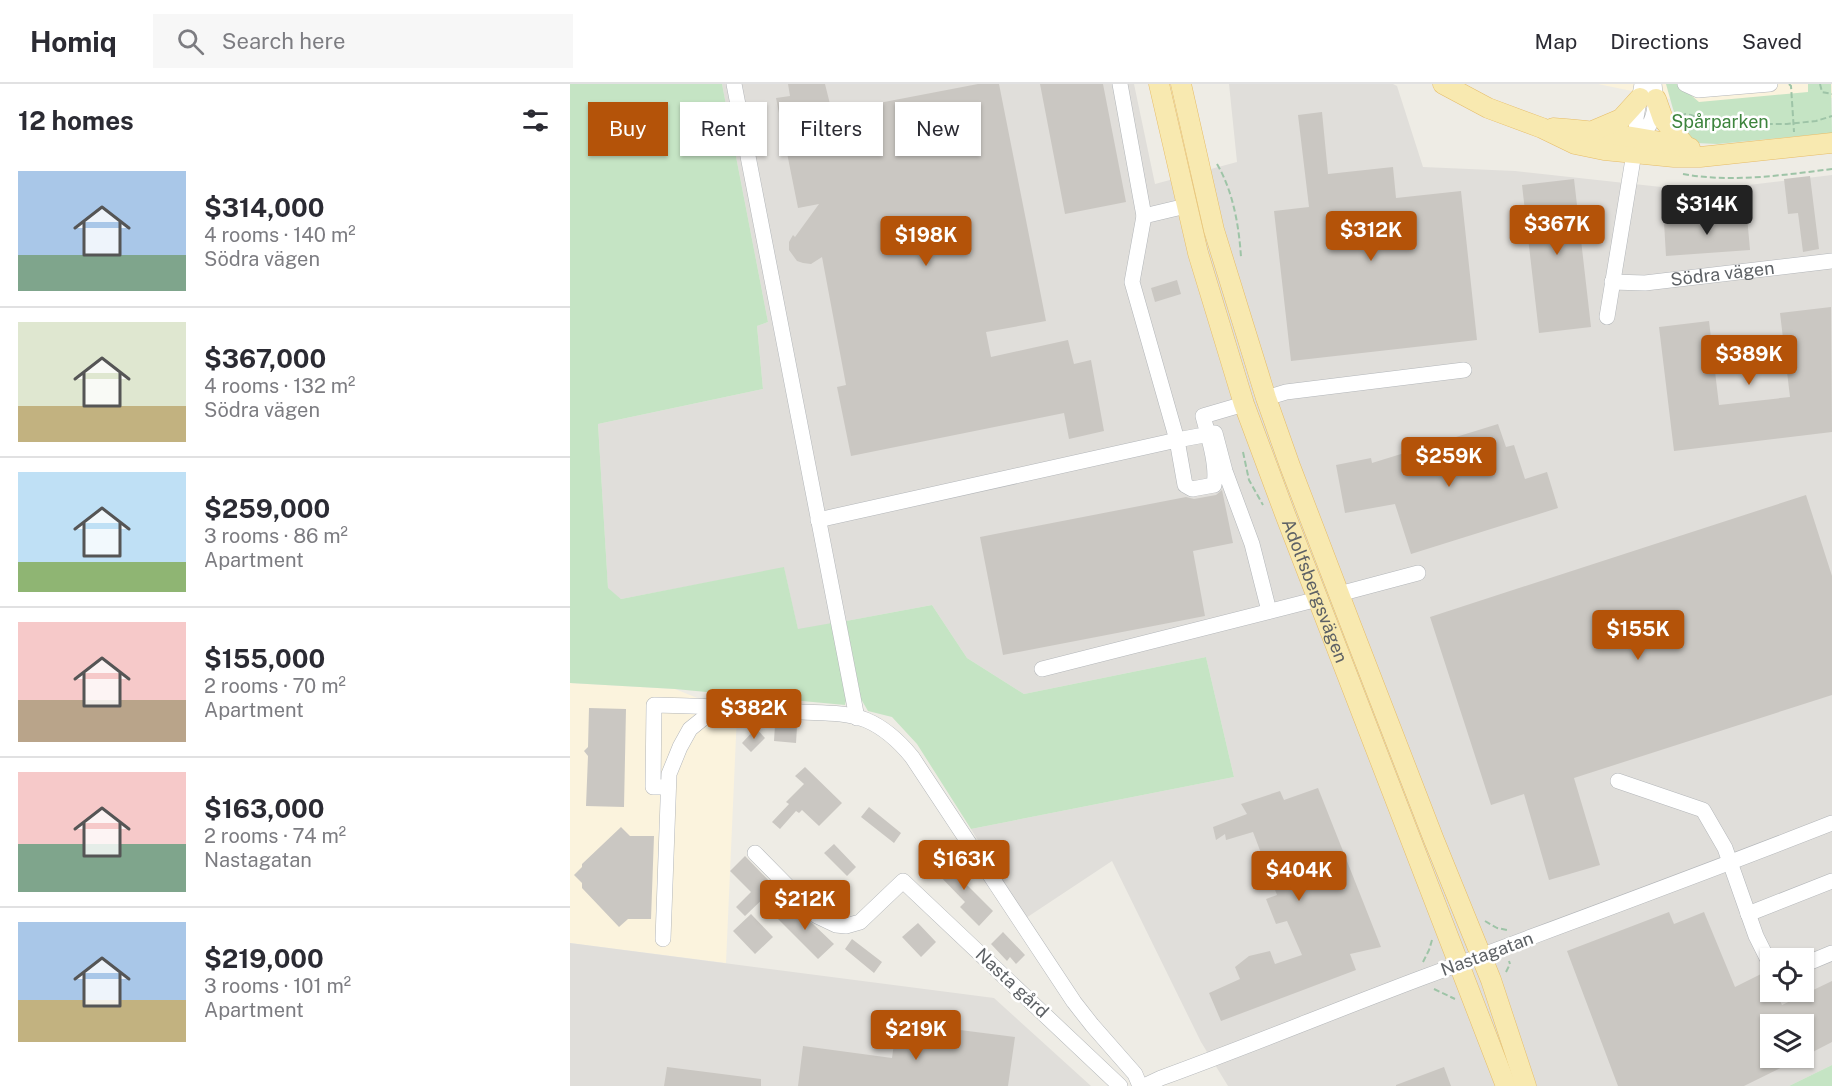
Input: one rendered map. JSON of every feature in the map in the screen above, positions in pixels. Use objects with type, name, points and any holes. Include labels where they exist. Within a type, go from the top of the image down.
[{"type":"main road","name":"Adolfsbergsvägen","points":[[1159,84],[1186,206],[1224,343],[1244,404],[1506,1086]]},
{"type":"main road","name":"Adolfsbergsvägen","points":[[1181,84],[1207,202],[1239,316],[1266,398],[1339,594],[1491,980],[1526,1086]]},
{"type":"main road","points":[[1443,84],[1488,108],[1542,128],[1575,144],[1687,148],[1728,154]]},
{"type":"main road","points":[[1595,130],[1621,119],[1648,91],[1663,119],[1687,148]]},
{"type":"main road","points":[[1542,128],[1595,130],[1674,157],[1700,157],[1832,143]]},
{"type":"main road","points":[[1186,206],[1207,202]]},
{"type":"main road","points":[[1244,404],[1266,398]]},
{"type":"main road","points":[[1318,599],[1339,594]]},
{"type":"street","points":[[734,84],[856,717]]},
{"type":"street","points":[[1120,84],[1144,216],[1132,282],[1177,440],[1185,485],[1192,489],[1214,485],[1215,477],[1203,416],[1244,404]]},
{"type":"street","points":[[1685,84],[1698,90],[1770,84]]},
{"type":"street","points":[[1607,317],[1635,145],[1650,126],[1648,91]]},
{"type":"street","points":[[1144,216],[1186,206]]},
{"type":"street","name":"Södra vägen","points":[[1612,282],[1645,283],[1832,261]]},
{"type":"street","points":[[1266,398],[1286,392],[1464,370]]},
{"type":"street","points":[[818,520],[1215,433],[1225,471],[1251,544],[1269,611]]},
{"type":"street","points":[[1339,594],[1418,573]]},
{"type":"street","points":[[1042,669],[1318,599]]},
{"type":"street","name":"Nastagatan","points":[[668,787],[653,787],[654,705],[728,706],[856,717],[877,725],[896,738],[912,757],[1074,1002],[1135,1074],[1142,1086],[1832,823]]},
{"type":"street","points":[[663,939],[669,774],[690,729],[711,712],[728,706]]},
{"type":"street","points":[[1618,781],[1703,810],[1725,848],[1762,948]]},
{"type":"street","name":"Nasta gård","points":[[755,853],[817,916],[836,925],[846,926],[861,922],[903,881],[1120,1086]]},
{"type":"street","points":[[1748,914],[1832,881]]},
{"type":"street","points":[[1814,960],[1832,953]]},
{"type":"path","points":[[1789,84],[1796,147]]},
{"type":"path","points":[[1820,84],[1822,92],[1832,94]]},
{"type":"path","points":[[1675,121],[1685,114],[1722,128],[1733,129],[1758,124],[1794,123],[1832,116]]},
{"type":"path","points":[[1214,159],[1223,174],[1233,209],[1241,262]]},
{"type":"path","points":[[1675,173],[1710,178],[1746,178],[1832,169]]},
{"type":"path","points":[[1229,214],[1233,209]]},
{"type":"path","points":[[1424,964],[1422,961],[1430,950],[1432,938]]},
{"type":"path","points":[[1433,988],[1434,991],[1446,994],[1459,1002]]},
{"type":"shaded area","points":[[722,84],[1134,84],[1155,184],[1237,162],[1229,84],[1393,84],[1397,86],[1423,167],[1515,171],[1698,191],[1832,175],[1832,1065],[1789,1086],[1228,1086],[1201,1042],[1112,861],[1026,918],[971,829],[1234,777],[1206,657],[1024,694],[967,658],[932,605],[798,630],[784,568],[621,599],[608,589],[598,424],[763,389],[757,326],[768,322],[736,156],[767,156],[767,102],[725,102]]},
{"type":"shaded area","points":[[1598,84],[1832,84],[1832,98],[1709,107]]},
{"type":"shaded area","points":[[570,683],[675,689],[737,714],[726,963],[570,943]]},
{"type":"shaded area","points":[[570,943],[994,998],[1091,1086],[570,1086]]},
{"type":"green space","points":[[570,84],[722,84],[725,102],[680,102],[680,156],[736,156],[768,322],[757,326],[763,389],[598,424],[608,588],[621,599],[784,567],[798,629],[832,623],[847,695],[845,705],[675,689],[570,683]]},
{"type":"green space","name":"Spårparken","points":[[1666,84],[1678,84],[1699,102],[1808,92],[1808,84],[1831,84],[1832,133],[1717,144],[1697,143],[1684,134],[1673,109]]},
{"type":"green space","points":[[932,605],[967,658],[1024,694],[1206,657],[1234,777],[971,829],[917,744],[892,717],[868,711],[861,699],[846,621]]},
{"type":"green space","points":[[1832,1065],[1832,1086],[1789,1086]]},
{"type":"building","points":[[788,84],[825,84],[830,102],[779,102],[779,113],[776,98],[790,96]]},
{"type":"building","points":[[978,84],[999,84],[1046,321],[986,332],[991,357],[1068,340],[1074,364],[1091,360],[1104,431],[1069,439],[1064,413],[851,456],[837,387],[846,385],[822,257],[811,264],[803,263],[797,261],[789,250],[789,242],[793,235],[795,237],[819,204],[798,208],[788,156],[883,156],[883,102]]},
{"type":"building","points":[[1040,84],[1103,84],[1126,202],[1065,214]]},
{"type":"building","points":[[1322,112],[1328,174],[1393,167],[1396,198],[1461,191],[1477,340],[1291,361],[1274,211],[1309,207],[1298,115]]},
{"type":"building","points":[[1810,176],[1819,249],[1803,252],[1798,213],[1788,214],[1784,179]]},
{"type":"building","points":[[1574,179],[1591,327],[1539,333],[1522,185]]},
{"type":"building","points":[[1747,216],[1750,250],[1666,256],[1664,222]]},
{"type":"building","points":[[1177,280],[1181,294],[1155,302],[1151,288]]},
{"type":"building","points":[[1831,307],[1832,432],[1674,451],[1659,327],[1709,321],[1719,405],[1790,397],[1780,313]]},
{"type":"building","points":[[1498,424],[1506,447],[1514,445],[1525,479],[1547,472],[1558,508],[1411,554],[1395,504],[1345,513],[1336,465],[1371,458],[1372,463]]},
{"type":"building","points":[[1222,490],[1233,543],[1193,551],[1205,616],[1003,655],[980,537],[1186,497],[1194,499],[1216,495]]},
{"type":"building","points":[[1806,495],[1832,576],[1832,695],[1574,778],[1600,865],[1549,880],[1524,794],[1491,805],[1430,617]]},
{"type":"building","points":[[589,708],[626,709],[624,807],[586,806],[588,756],[584,751],[588,747]]},
{"type":"building","points":[[775,725],[797,727],[796,743],[774,741]]},
{"type":"building","points":[[756,728],[765,738],[751,752],[742,743]]},
{"type":"building","points":[[805,767],[842,803],[819,826],[802,810],[799,813],[796,811],[780,829],[772,822],[789,804],[786,802],[804,784],[795,776]]},
{"type":"building","points":[[1318,788],[1381,947],[1350,954],[1356,970],[1221,1021],[1209,993],[1240,979],[1235,967],[1249,956],[1270,951],[1275,964],[1302,955],[1287,921],[1276,924],[1266,899],[1277,895],[1253,832],[1226,840],[1225,834],[1216,840],[1213,827],[1247,814],[1241,804],[1280,791],[1284,800]]},
{"type":"building","points":[[869,807],[901,833],[894,843],[861,817]]},
{"type":"building","points":[[621,827],[630,836],[654,836],[651,919],[628,919],[619,927],[582,888],[582,883],[574,875],[582,864]]},
{"type":"building","points":[[834,844],[856,867],[847,876],[824,853]]},
{"type":"building","points":[[745,856],[775,887],[745,916],[736,907],[751,892],[730,871]]},
{"type":"building","points":[[950,857],[968,876],[963,881],[993,911],[979,926],[960,907],[965,902],[935,871]]},
{"type":"building","points":[[819,883],[830,894],[822,902],[811,891]]},
{"type":"building","points":[[792,904],[834,944],[818,959],[777,918]]},
{"type":"building","points":[[1669,912],[1674,924],[1704,912],[1735,987],[1760,974],[1760,1002],[1781,1002],[1782,1005],[1788,1002],[1814,1002],[1814,990],[1832,981],[1832,1042],[1814,1051],[1814,1014],[1760,1014],[1760,1068],[1781,1068],[1744,1086],[1618,1086],[1567,951]]},
{"type":"building","points":[[751,914],[773,937],[755,954],[733,931]]},
{"type":"building","points":[[918,923],[936,942],[921,957],[902,937]]},
{"type":"building","points":[[1003,932],[1025,955],[1016,964],[1010,957],[1007,961],[991,944]]},
{"type":"building","points":[[852,939],[882,962],[874,973],[845,949]]},
{"type":"building","points":[[897,1022],[1015,1037],[1008,1086],[798,1086],[803,1046],[892,1058]]},
{"type":"building","points":[[667,1067],[761,1079],[761,1086],[664,1086]]},
{"type":"building","points":[[1444,1067],[1451,1086],[1396,1086],[1396,1085]]}]
